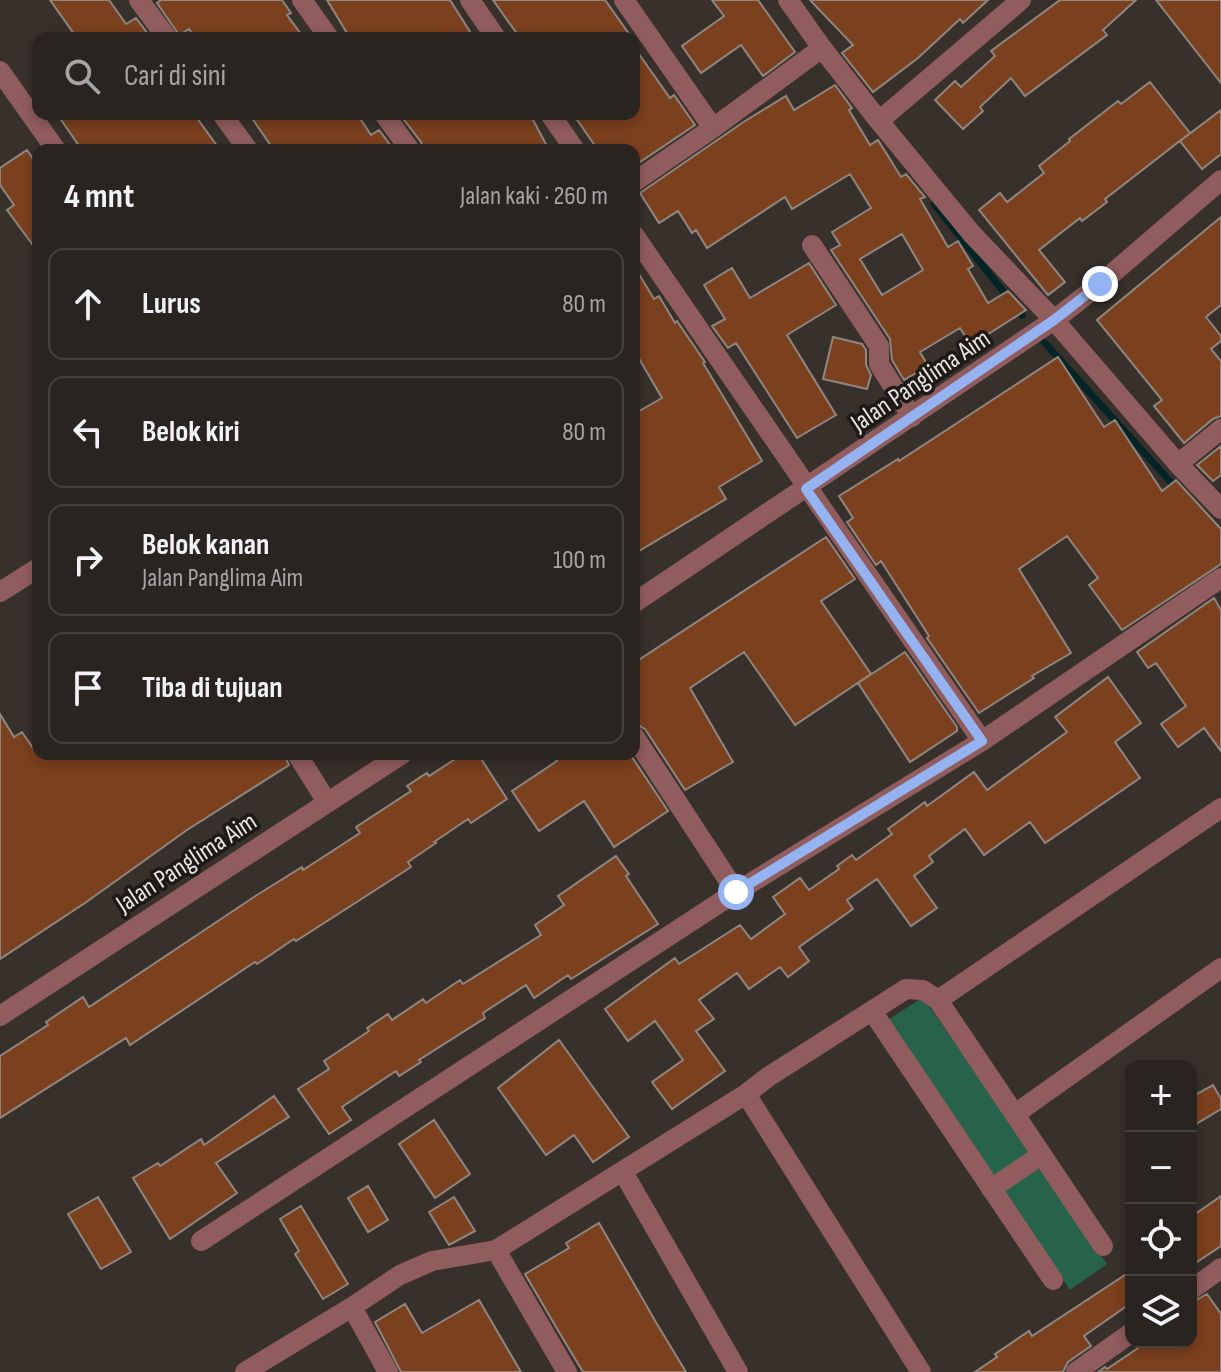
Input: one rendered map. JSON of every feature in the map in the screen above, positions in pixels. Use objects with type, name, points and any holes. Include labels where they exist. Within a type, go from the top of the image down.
[{"type":"street","points":[[139,0],[163,32]]},
{"type":"street","points":[[302,0],[325,32]]},
{"type":"street","points":[[470,0],[492,32]]},
{"type":"street","points":[[624,0],[713,128]]},
{"type":"street","points":[[788,0],[879,121],[972,234],[1054,320],[1178,464],[1221,509]]},
{"type":"street","points":[[879,121],[1021,0]]},
{"type":"street","points":[[640,178],[822,48]]},
{"type":"street","points":[[0,71],[32,116]]},
{"type":"street","points":[[35,120],[52,144]]},
{"type":"street","points":[[226,120],[244,144]]},
{"type":"street","points":[[388,120],[406,144]]},
{"type":"street","points":[[554,120],[571,144]]},
{"type":"street","name":"Jalan Panglima Aim","points":[[640,599],[1054,320],[1221,180]]},
{"type":"street","points":[[640,244],[982,741]]},
{"type":"street","points":[[812,245],[879,346],[879,364],[912,417]]},
{"type":"street","points":[[1178,464],[1221,429]]},
{"type":"street","points":[[0,592],[32,572]]},
{"type":"street","points":[[201,1241],[736,892],[982,741],[1221,578]]},
{"type":"street","points":[[640,745],[736,892]]},
{"type":"street","points":[[301,760],[327,802]]},
{"type":"street","name":"Jalan Panglima Aim","points":[[0,1016],[393,760]]},
{"type":"street","points":[[938,1000],[1221,808]]},
{"type":"street","points":[[1015,1114],[1221,968]]},
{"type":"street","points":[[245,1372],[400,1275],[432,1261],[496,1250],[746,1094],[906,989],[923,990],[938,1000],[1103,1246]]},
{"type":"street","points":[[872,1011],[1053,1280]]},
{"type":"street","points":[[746,1094],[921,1372]]},
{"type":"street","points":[[991,1189],[1041,1155]]},
{"type":"street","points":[[623,1172],[738,1372]]},
{"type":"street","points":[[496,1250],[567,1372]]},
{"type":"street","points":[[1197,1286],[1221,1268]]},
{"type":"street","points":[[352,1307],[388,1372]]},
{"type":"street","points":[[1076,1372],[1125,1337]]},
{"type":"green space","points":[[923,997],[1107,1264],[1070,1290],[885,1022]]},
{"type":"building","points":[[50,0],[109,0],[126,24],[136,18],[146,32],[73,32]]},
{"type":"building","points":[[161,0],[282,0],[291,13],[287,15],[300,32],[191,32],[189,29],[177,32],[157,3]]},
{"type":"building","points":[[327,0],[450,0],[470,32],[346,32]]},
{"type":"building","points":[[493,0],[605,0],[628,32],[516,32]]},
{"type":"building","points":[[712,0],[758,0],[795,52],[763,76],[741,45],[701,73],[682,46],[724,16]]},
{"type":"building","points":[[810,0],[988,0],[963,23],[960,19],[918,58],[873,92],[842,53],[853,45]]},
{"type":"building","points":[[1060,0],[1136,0],[1103,30],[1107,35],[1025,96],[1011,78],[980,107],[983,111],[963,129],[935,100],[955,81],[961,87],[995,56],[991,51]]},
{"type":"building","points":[[1156,0],[1221,0],[1221,83]]},
{"type":"building","points":[[640,56],[670,98],[674,95],[695,125],[640,162],[640,144],[594,144],[577,120],[640,120]]},
{"type":"building","points":[[1150,82],[1190,133],[1105,199],[1107,202],[1082,221],[1080,218],[1039,250],[1065,282],[1048,295],[979,210],[1000,193],[1007,202],[1044,173],[1039,166],[1069,139],[1118,101],[1121,104]]},
{"type":"building","points":[[835,85],[852,108],[849,110],[870,145],[878,140],[901,177],[906,174],[925,197],[920,199],[948,247],[958,241],[973,266],[968,269],[988,303],[1008,291],[1026,310],[971,345],[960,328],[920,352],[928,366],[904,380],[892,360],[890,339],[831,250],[840,245],[832,232],[871,208],[850,174],[792,209],[785,197],[707,248],[696,230],[692,233],[678,211],[659,223],[640,193],[786,96],[794,110]],"holes":[[[902,234],[923,270],[882,295],[860,259]]]},
{"type":"building","points":[[1221,110],[1221,154],[1202,169],[1180,141]]},
{"type":"building","points":[[61,120],[198,120],[216,144],[78,144]]},
{"type":"building","points":[[253,120],[361,120],[371,135],[379,130],[390,144],[270,144]]},
{"type":"building","points":[[404,120],[533,120],[546,144],[422,144]]},
{"type":"building","points":[[27,150],[32,157],[32,244],[7,210],[14,205],[0,185],[0,168]]},
{"type":"building","points":[[1221,217],[1221,305],[1206,317],[1221,336],[1221,341],[1211,349],[1221,361],[1221,416],[1184,443],[1154,406],[1162,400],[1097,320]]},
{"type":"building","points":[[809,263],[836,305],[787,335],[836,415],[797,438],[736,343],[728,348],[712,326],[725,319],[704,285],[732,268],[750,298]]},
{"type":"building","points":[[640,276],[654,299],[659,296],[705,362],[762,461],[719,487],[726,499],[640,550],[640,411],[662,398],[640,360]]},
{"type":"building","points":[[833,337],[862,344],[866,350],[866,365],[871,375],[867,389],[823,379]]},
{"type":"building","points":[[1058,357],[1104,427],[1115,420],[1162,491],[1176,480],[1221,529],[1221,564],[1122,630],[1089,585],[1098,578],[1067,536],[1019,569],[1071,653],[979,713],[927,638],[929,636],[881,561],[876,565],[847,522],[853,518],[839,496],[899,461]]},
{"type":"building","points":[[1221,446],[1221,475],[1213,481],[1197,465]]},
{"type":"building","points":[[826,537],[855,579],[821,601],[871,674],[795,725],[744,652],[690,688],[733,762],[685,790],[645,729],[640,726],[640,659]]},
{"type":"building","points":[[1214,598],[1221,610],[1221,751],[1204,728],[1178,747],[1161,724],[1186,706],[1156,663],[1148,668],[1137,652]]},
{"type":"building","points":[[905,652],[957,727],[957,731],[910,762],[858,683]]},
{"type":"building","points":[[1108,677],[1141,723],[1115,742],[1140,778],[1045,843],[1030,822],[984,855],[965,829],[929,856],[933,862],[914,876],[937,908],[911,926],[877,879],[847,900],[853,909],[799,947],[809,961],[788,977],[780,967],[749,989],[737,973],[699,1000],[714,1019],[696,1031],[725,1071],[672,1109],[652,1082],[683,1060],[655,1021],[628,1041],[605,1009],[675,958],[679,964],[740,925],[751,939],[785,914],[773,897],[800,878],[809,890],[839,869],[837,866],[852,855],[856,860],[892,834],[888,829],[925,802],[927,806],[974,772],[987,790],[1067,732],[1055,717]]},
{"type":"building","points":[[0,714],[14,737],[22,732],[32,747],[32,760],[287,760],[289,765],[187,830],[0,959]]},
{"type":"building","points":[[454,760],[482,760],[507,799],[471,823],[468,819],[408,862],[411,867],[296,941],[294,939],[257,964],[255,962],[130,1045],[126,1038],[0,1118],[0,1056],[48,1025],[46,1022],[83,997],[89,1007],[257,895],[360,833],[356,827],[411,791],[407,786],[427,773],[429,776]]},
{"type":"building","points":[[634,760],[668,811],[614,847],[584,801],[539,831],[512,791],[557,761]]},
{"type":"building","points":[[616,856],[658,924],[571,979],[568,975],[534,998],[526,985],[483,1013],[485,1018],[419,1060],[421,1062],[399,1076],[396,1071],[342,1107],[351,1120],[329,1134],[298,1089],[329,1069],[324,1061],[369,1031],[367,1028],[388,1014],[392,1020],[423,999],[426,1003],[460,980],[463,984],[541,935],[535,925],[564,905],[558,896]]},
{"type":"building","points":[[559,1040],[629,1137],[593,1162],[574,1135],[546,1155],[498,1088]]},
{"type":"building","points":[[1213,1085],[1221,1099],[1221,1109],[1197,1123],[1197,1094]]},
{"type":"building","points":[[274,1096],[289,1117],[216,1163],[237,1193],[170,1239],[133,1178],[158,1163],[160,1166],[201,1139],[204,1145]]},
{"type":"building","points":[[434,1120],[470,1174],[435,1198],[399,1144]]},
{"type":"building","points":[[368,1186],[388,1220],[368,1232],[348,1198]]},
{"type":"building","points":[[1221,1196],[1221,1246],[1197,1262],[1197,1213]]},
{"type":"building","points":[[98,1197],[131,1252],[101,1269],[68,1214]]},
{"type":"building","points":[[454,1197],[475,1231],[449,1245],[429,1212]]},
{"type":"building","points":[[301,1206],[348,1284],[323,1299],[295,1254],[299,1251],[280,1219]]},
{"type":"building","points":[[599,1223],[686,1372],[583,1372],[525,1274],[569,1248],[566,1243]]},
{"type":"building","points":[[1125,1275],[1125,1307],[1084,1336],[1091,1346],[1068,1362],[1063,1372],[975,1372],[1029,1331],[1032,1336]]},
{"type":"building","points":[[1207,1294],[1221,1314],[1221,1372],[1098,1372],[1138,1348],[1197,1348],[1197,1300]]},
{"type":"building","points":[[479,1300],[521,1372],[401,1372],[375,1322],[405,1304],[422,1333]]},
{"type":"waterway","points":[[934,204],[1022,315]]},
{"type":"waterway","points":[[1044,342],[1177,489]]},
{"type":"route","points":[[736,892],[982,741],[806,489],[1054,320],[1100,284]]}]
